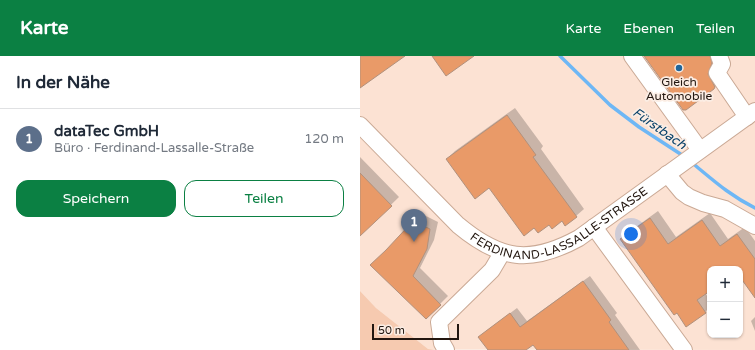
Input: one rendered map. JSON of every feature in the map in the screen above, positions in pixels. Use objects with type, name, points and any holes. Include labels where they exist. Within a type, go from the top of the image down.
[{"type":"street","points":[[632,56],[699,151]]},
{"type":"street","points":[[719,56],[722,64],[716,72],[751,114]]},
{"type":"street","name":"FERDINAND-LASSALLE-STRASSE","points":[[360,126],[458,225],[485,245],[502,253],[535,255],[563,247],[594,227],[751,114]]},
{"type":"street","points":[[672,171],[682,192],[689,197],[702,203],[725,209],[755,226]]},
{"type":"street","points":[[594,227],[684,350]]},
{"type":"street","points":[[446,350],[442,343],[439,322],[492,270],[502,253]]},
{"type":"shaded area","points":[[360,56],[755,56],[755,350],[428,349],[376,308],[360,291]]},
{"type":"shaded area","points":[[360,291],[376,308],[428,349],[436,350],[360,350]]},
{"type":"building","points":[[360,56],[405,56],[360,88]]},
{"type":"building","points":[[432,56],[474,56],[446,76]]},
{"type":"building","points":[[644,56],[710,56],[712,63],[708,74],[715,87],[686,110],[683,110]]},
{"type":"building","points":[[507,115],[536,155],[533,157],[577,217],[565,226],[562,221],[552,229],[549,225],[538,233],[534,228],[524,236],[489,188],[475,199],[446,159]]},
{"type":"building","points":[[360,173],[392,206],[360,236]]},
{"type":"building","points":[[650,218],[668,244],[702,220],[720,246],[737,234],[755,259],[755,298],[743,281],[743,266],[707,266],[707,293],[697,300],[706,313],[686,327],[677,313],[674,315],[620,239]]},
{"type":"building","points":[[413,221],[430,229],[427,249],[413,276],[441,305],[426,319],[370,265]]},
{"type":"building","points":[[583,281],[611,320],[609,322],[629,350],[537,350],[533,345],[526,350],[488,350],[478,337],[510,313],[520,327]]},
{"type":"waterway","name":"Fürstbach","points":[[560,56],[610,105],[639,127],[685,157]]},
{"type":"waterway","name":"Fürstbach","points":[[691,162],[729,192],[755,208]]},
{"type":"place","name":"Gleich Automobile","points":[[679,68]]},
{"type":"place","name":"dataTec GmbH","points":[[414,242]]}]
